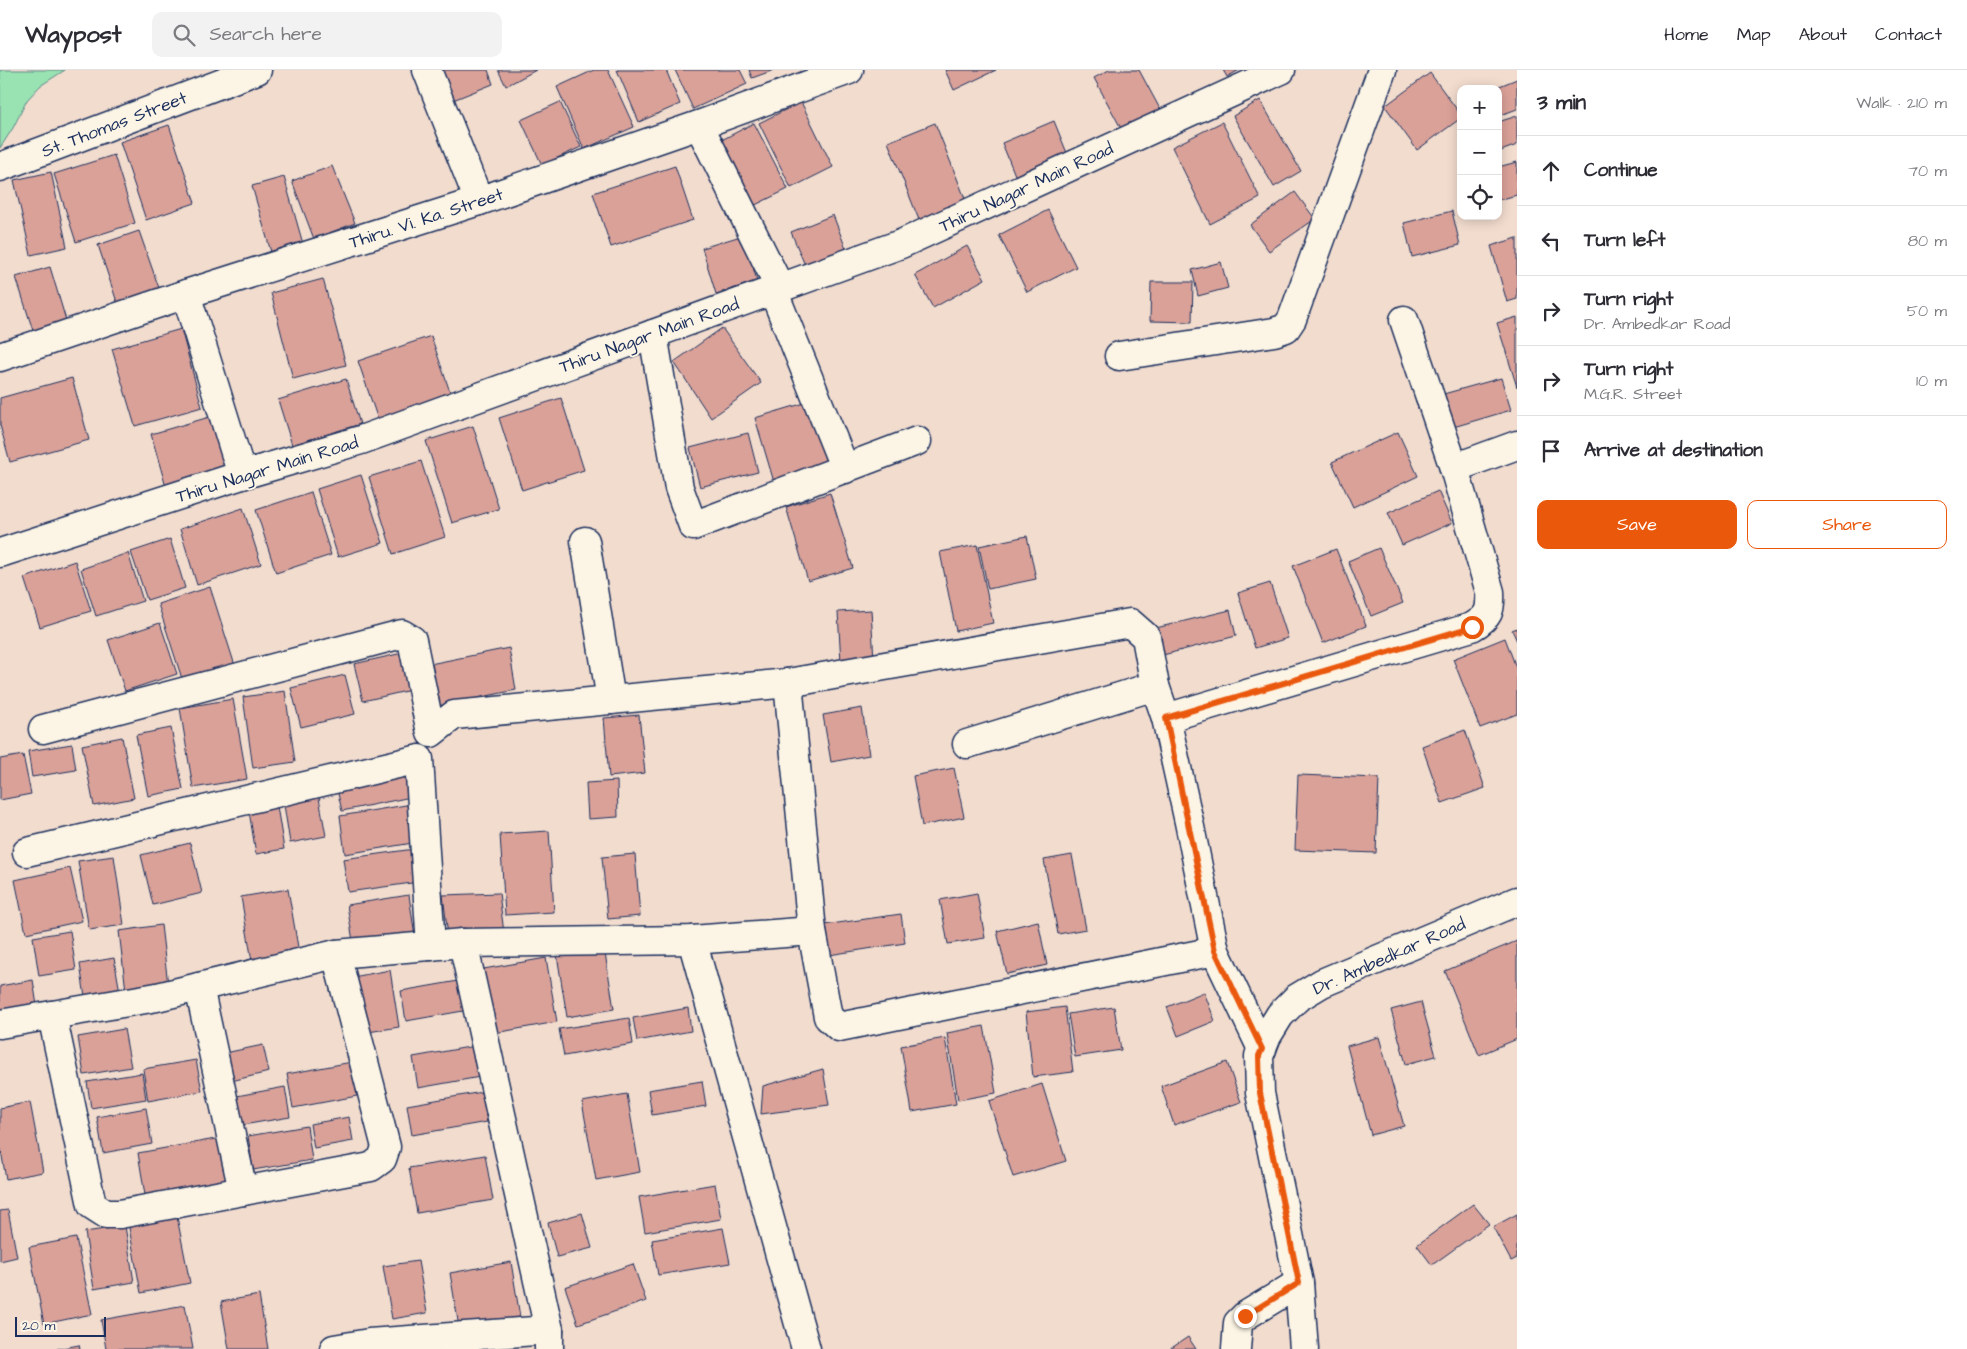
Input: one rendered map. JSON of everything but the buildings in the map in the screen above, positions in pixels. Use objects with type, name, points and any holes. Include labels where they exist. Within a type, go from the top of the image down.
[{"type":"street","name":"St. Thomas Street","points":[[0,166],[257,70]]},
{"type":"street","points":[[427,70],[479,201]]},
{"type":"street","name":"Thiru. Vi. Ka. Street","points":[[0,357],[186,294],[479,201],[699,125],[849,70]]},
{"type":"street","name":"Thiru Nagar Main Road","points":[[0,553],[242,475],[361,440],[901,244],[1280,70]]},
{"type":"street","points":[[1119,356],[1274,332],[1286,328],[1292,319],[1382,70]]},
{"type":"street","points":[[699,125],[776,289],[846,469]]},
{"type":"street","points":[[186,294],[242,475]]},
{"type":"street","points":[[1166,718],[1472,627],[1484,620],[1491,607],[1490,592],[1454,468],[1409,332]]},
{"type":"street","points":[[653,334],[680,488],[693,526],[917,441]]},
{"type":"street","points":[[1454,468],[1517,445]]},
{"type":"street","points":[[585,540],[611,700]]},
{"type":"street","points":[[43,729],[402,634],[412,640],[416,653],[430,733],[454,715],[788,683],[1130,623],[1146,637],[1155,686],[1166,718],[1215,951],[1262,1049]]},
{"type":"street","points":[[788,683],[812,932],[828,1017],[839,1027],[1215,951]]},
{"type":"street","points":[[967,744],[1155,686]]},
{"type":"street","points":[[26,852],[419,759],[431,946]]},
{"type":"street","name":"Dr. Ambedkar Road","points":[[1304,1349],[1299,1283],[1260,1093],[1259,1056],[1267,1036],[1280,1015],[1297,998],[1322,983],[1517,901]]},
{"type":"street","points":[[0,1024],[157,997],[336,954],[463,943],[692,940],[812,932]]},
{"type":"street","points":[[692,940],[806,1349]]},
{"type":"street","points":[[351,1347],[549,1340],[463,943]]},
{"type":"street","points":[[52,1015],[92,1205],[106,1214],[120,1214],[371,1167],[382,1159],[386,1147],[336,954]]},
{"type":"street","points":[[199,987],[243,1191]]},
{"type":"street","points":[[1236,1349],[1238,1323],[1245,1316],[1299,1283]]},
{"type":"green space","points":[[0,70],[65,70],[40,86],[27,100],[13,128],[0,148]]},
{"type":"route","points":[[1245,1316],[1299,1283],[1260,1093],[1259,1056],[1262,1049],[1215,951],[1166,718],[1472,627]]}]
